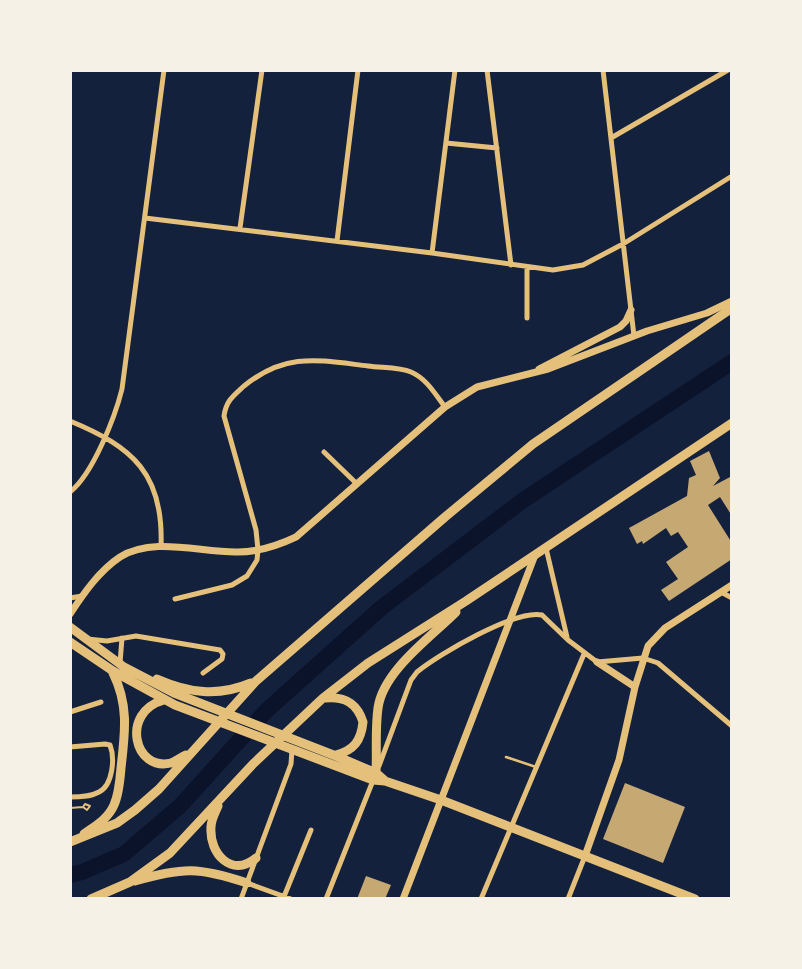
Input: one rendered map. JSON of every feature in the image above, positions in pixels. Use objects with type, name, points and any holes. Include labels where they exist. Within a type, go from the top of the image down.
[{"type":"main road","points":[[72,841],[117,823],[135,810],[159,789],[256,681],[533,444],[732,308]]},
{"type":"main road","points":[[130,882],[170,852],[253,764],[323,698],[368,663],[466,601],[732,423]]},
{"type":"main road","points":[[375,776],[378,706],[382,693],[418,647],[466,601]]},
{"type":"main road","points":[[70,627],[122,665],[186,698],[336,755],[385,781],[441,800],[695,899]]},
{"type":"main road","points":[[70,642],[113,671],[175,705],[288,748],[375,776]]},
{"type":"main road","points":[[122,665],[193,691],[227,691],[256,681]]},
{"type":"main road","points":[[72,841],[106,818],[114,805],[118,789],[126,710],[113,671]]},
{"type":"main road","points":[[323,698],[345,699],[354,705],[363,722],[356,744],[348,751],[336,755]]},
{"type":"main road","points":[[164,700],[146,707],[140,715],[136,738],[139,748],[148,759],[159,763],[171,762],[190,752]]},
{"type":"main road","points":[[222,797],[211,827],[215,851],[231,865],[242,867],[256,858]]},
{"type":"main road","points":[[91,899],[130,882],[168,871],[186,869],[216,873],[247,883]]},
{"type":"street","points":[[70,492],[85,477],[117,409],[122,389],[164,70]]},
{"type":"street","points":[[240,228],[262,70]]},
{"type":"street","points":[[337,241],[358,70]]},
{"type":"street","points":[[432,253],[455,70]]},
{"type":"street","points":[[487,70],[511,265]]},
{"type":"street","points":[[603,70],[634,337]]},
{"type":"street","points":[[611,138],[728,70]]},
{"type":"street","points":[[446,144],[497,149]]},
{"type":"street","points":[[145,218],[432,253],[527,268],[569,269],[583,265],[623,244],[732,176]]},
{"type":"street","points":[[527,268],[527,318]]},
{"type":"street","points":[[70,614],[98,576],[123,555],[161,547],[223,552],[258,550],[296,537],[445,407],[471,390],[527,376],[700,316],[732,301]]},
{"type":"street","points":[[527,376],[620,327],[631,310]]},
{"type":"street","points":[[175,599],[232,585],[254,568],[258,550],[256,530],[225,416],[225,405],[230,398],[253,379],[272,367],[301,361],[320,360],[394,369],[410,372],[424,380],[445,407]]},
{"type":"street","points":[[70,421],[105,435],[130,453],[141,466],[160,509],[161,547]]},
{"type":"street","points":[[324,452],[357,484]]},
{"type":"street","points":[[546,548],[568,640]]},
{"type":"street","points":[[403,899],[535,555]]},
{"type":"street","points":[[568,899],[619,760],[643,658],[655,637],[665,628],[732,585]]},
{"type":"street","points":[[721,592],[732,598]]},
{"type":"street","points":[[70,598],[82,596]]},
{"type":"street","points":[[326,899],[411,680],[417,672],[485,631],[529,614],[542,615],[584,654],[635,687]]},
{"type":"street","points":[[86,639],[107,641],[136,636],[220,650],[222,659],[202,673]]},
{"type":"street","points":[[122,638],[122,665]]},
{"type":"street","points":[[481,899],[584,654]]},
{"type":"street","points":[[597,662],[643,658],[666,667],[732,726]]},
{"type":"street","points":[[70,712],[101,702]]},
{"type":"street","points":[[70,747],[105,744],[112,747],[112,766],[107,785],[100,792],[70,797]]},
{"type":"street","points":[[241,899],[291,764],[288,748]]},
{"type":"street","points":[[247,883],[286,898],[311,830]]},
{"type":"lane","points":[[506,757],[536,766]]},
{"type":"path","points":[[70,808],[83,807]]},
{"type":"building","points":[[709,451],[720,478],[713,486],[732,476],[732,516],[720,497],[708,505],[732,543],[732,559],[669,601],[661,590],[678,579],[666,562],[688,547],[678,532],[671,536],[666,528],[643,544],[642,541],[637,544],[629,528],[687,496],[689,478],[696,475],[690,461]]},
{"type":"building","points":[[625,783],[685,807],[663,863],[603,839]]},
{"type":"building","points":[[366,876],[391,885],[385,899],[357,899]]},
{"type":"waterway","points":[[70,875],[124,854],[180,806],[266,711],[381,608],[522,501],[732,362]]}]
